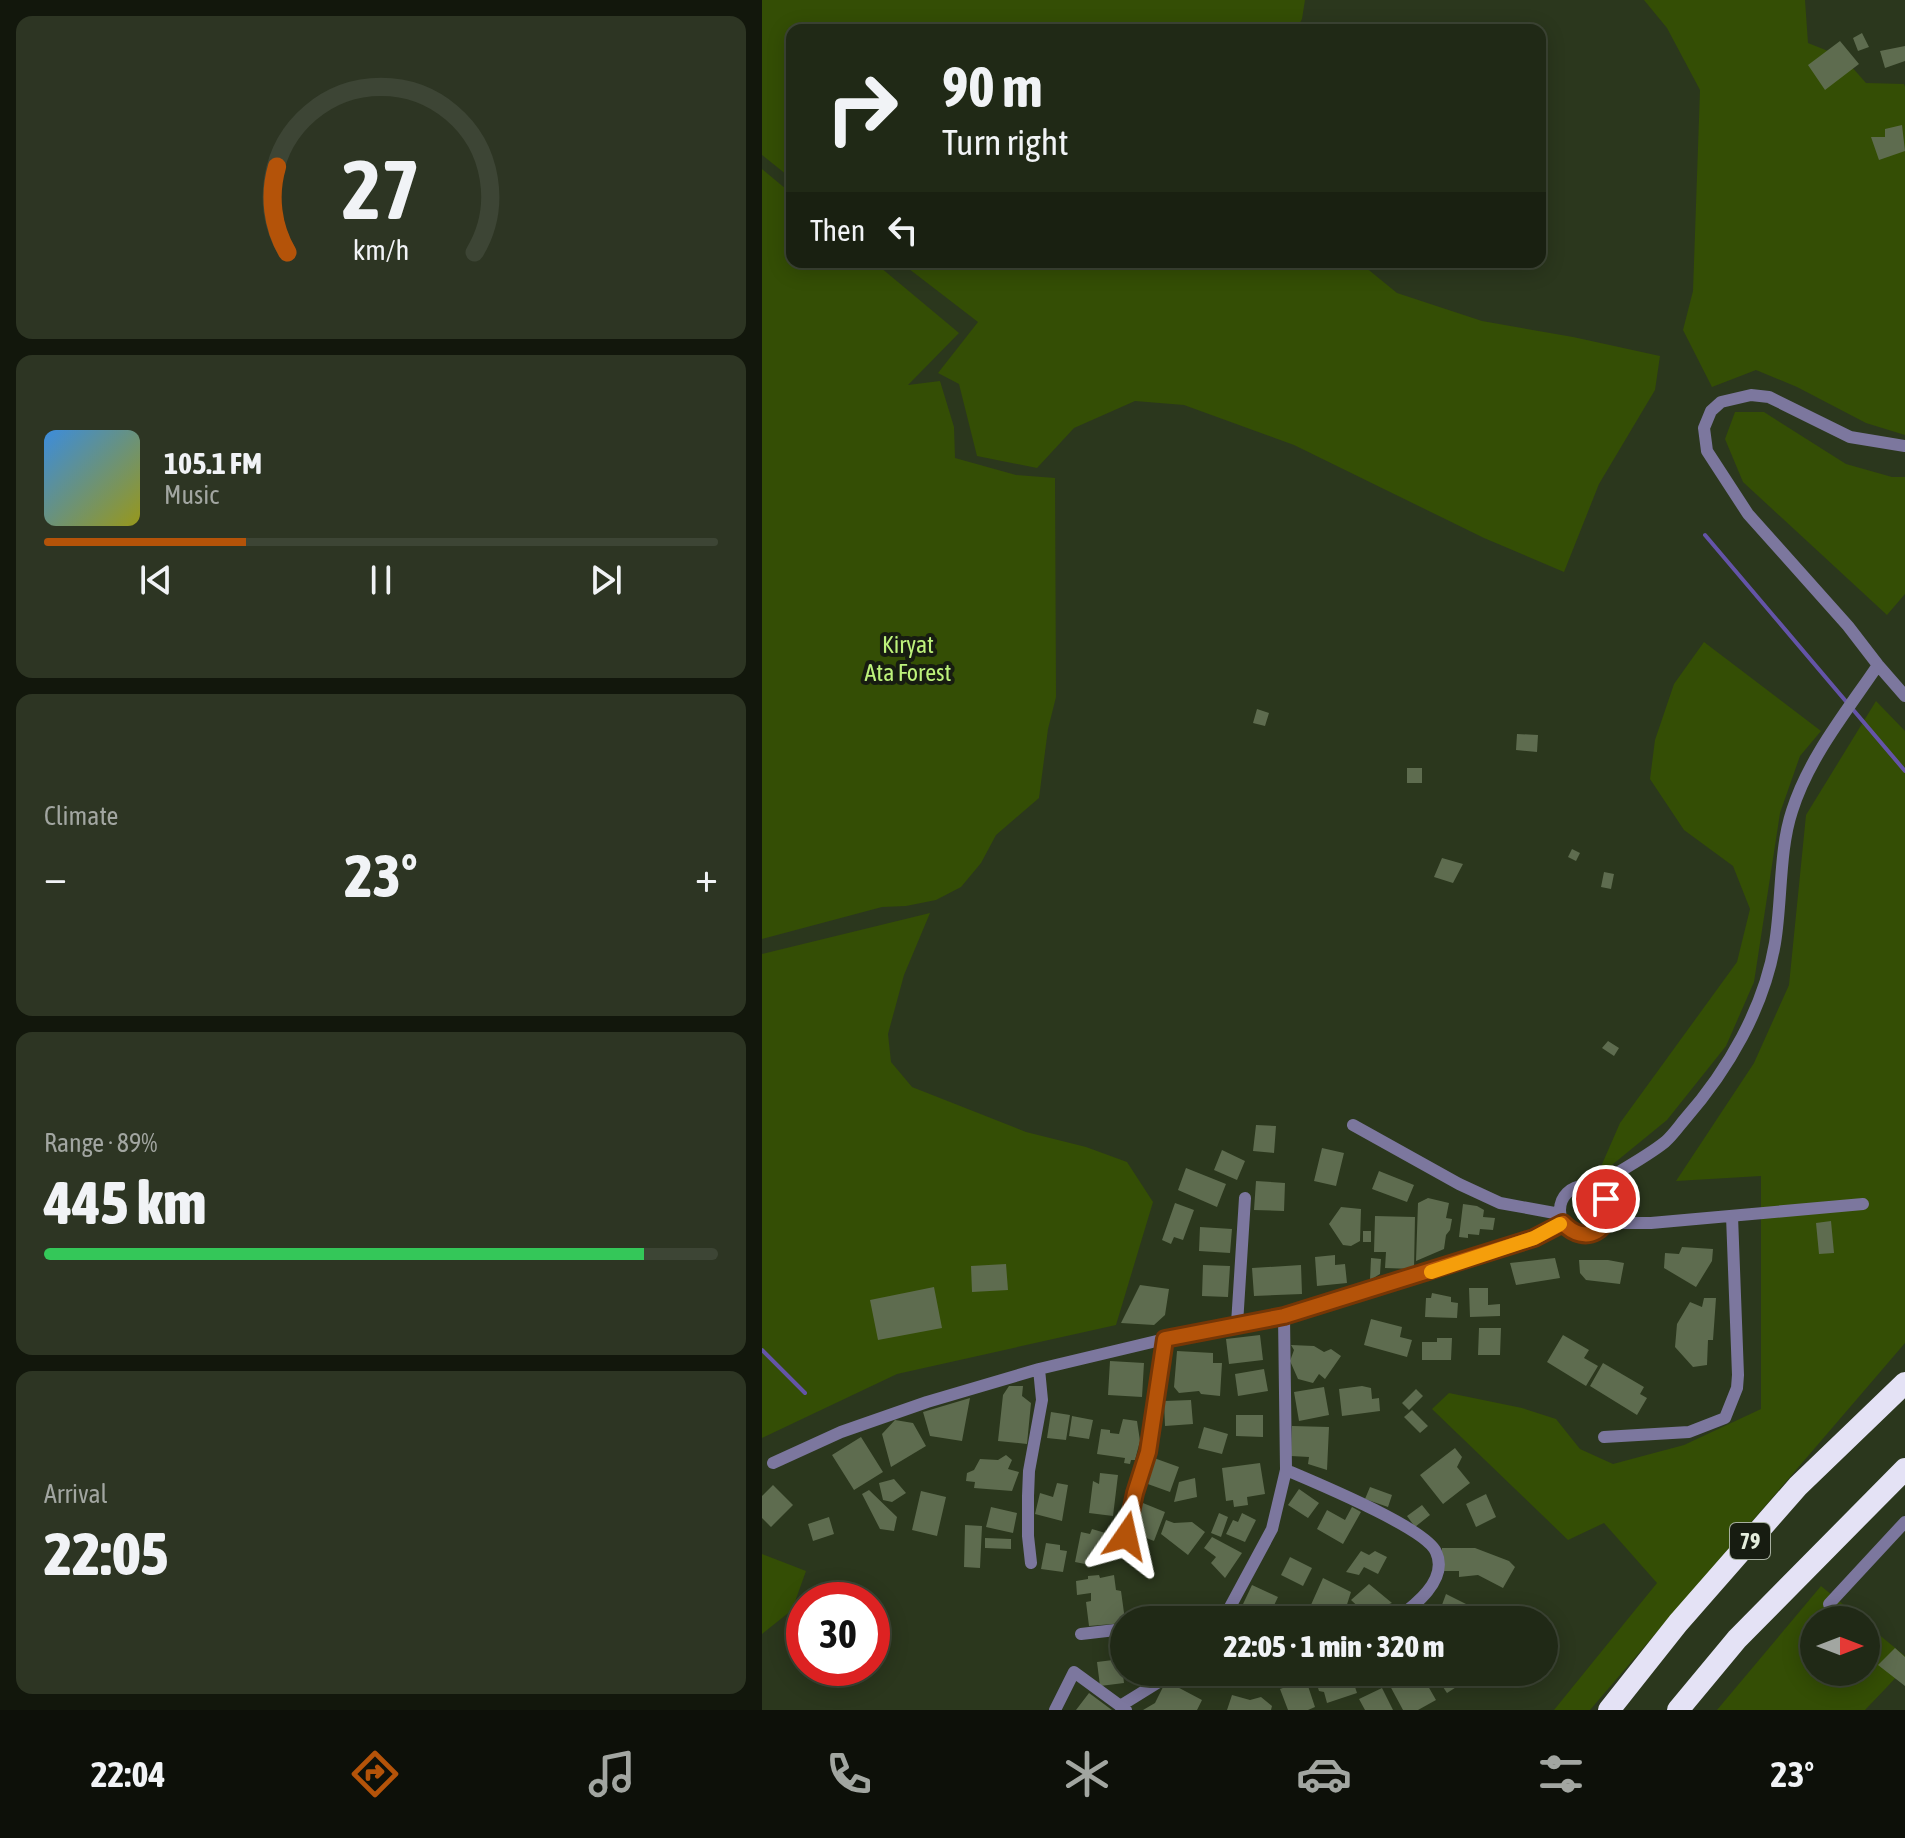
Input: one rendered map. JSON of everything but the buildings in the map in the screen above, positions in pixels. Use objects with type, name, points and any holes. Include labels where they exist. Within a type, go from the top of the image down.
[{"type":"highway","name":"79","points":[[1609,1710],[1678,1623],[1798,1486],[1905,1383]]},
{"type":"highway","name":"79","points":[[1678,1710],[1737,1639],[1905,1469]]},
{"type":"street","points":[[1905,446],[1850,437],[1769,397],[1751,395],[1721,402],[1711,411],[1704,428],[1707,451],[1748,514],[1848,626],[1905,696]]},
{"type":"street","points":[[1594,1187],[1666,1141],[1696,1107],[1726,1065],[1748,1025],[1765,984],[1775,944],[1790,814],[1802,782],[1820,751],[1878,665]]},
{"type":"street","points":[[1353,1125],[1459,1184],[1500,1203],[1561,1218],[1576,1233],[1593,1233],[1605,1223],[1608,1215],[1606,1199],[1594,1187],[1572,1188],[1562,1199],[1561,1218]]},
{"type":"street","points":[[1237,1324],[1245,1198]]},
{"type":"street","points":[[1605,1223],[1651,1223],[1863,1204]]},
{"type":"street","points":[[1604,1437],[1689,1432],[1725,1418],[1737,1388],[1738,1375],[1732,1216]]},
{"type":"street","points":[[773,1463],[841,1432],[927,1402],[1039,1369],[1165,1339],[1284,1316],[1534,1238],[1561,1218]]},
{"type":"street","points":[[1230,1606],[1272,1529],[1286,1470],[1284,1316]]},
{"type":"street","points":[[1126,1536],[1148,1452],[1165,1339]]},
{"type":"street","points":[[1031,1563],[1028,1483],[1042,1400],[1039,1369]]},
{"type":"street","points":[[1286,1470],[1373,1509],[1428,1541],[1439,1560],[1429,1590],[1415,1606]]},
{"type":"street","points":[[1829,1604],[1903,1529]]},
{"type":"street","points":[[1081,1634],[1110,1631]]},
{"type":"street","points":[[1055,1710],[1074,1672],[1123,1708],[1155,1686]]},
{"type":"green space","points":[[762,0],[1305,0],[1299,24],[786,24],[786,174],[762,155]]},
{"type":"green space","points":[[1644,0],[1805,0],[1808,43],[1843,57],[1866,83],[1904,84],[1905,435],[1866,423],[1797,387],[1756,370],[1712,387],[1683,330],[1693,291],[1700,90],[1667,28]]},
{"type":"green space","name":"Kiryat Ata Forest","points":[[762,169],[786,189],[786,268],[881,268],[959,333],[908,385],[940,381],[954,427],[955,458],[1016,475],[1055,478],[1056,697],[1048,729],[1039,798],[996,835],[981,863],[961,887],[936,900],[882,907],[762,939]]},
{"type":"green space","points":[[908,268],[1366,268],[1397,293],[1482,321],[1660,356],[1655,390],[1599,484],[1564,572],[1484,538],[1294,445],[1184,405],[1135,401],[1074,428],[1037,468],[977,456],[959,384],[938,373],[978,322]]},
{"type":"green space","points":[[1735,412],[1764,412],[1846,464],[1892,477],[1905,477],[1905,594],[1887,615],[1743,482],[1725,439]]},
{"type":"green space","points":[[1704,642],[1821,731],[1800,756],[1780,813],[1754,982],[1726,1046],[1667,1120],[1596,1178],[1620,1123],[1737,962],[1750,909],[1733,866],[1684,830],[1650,779],[1655,740],[1674,684]]},
{"type":"green space","points":[[1876,701],[1905,731],[1905,1343],[1590,1710],[1554,1710],[1657,1583],[1604,1523],[1568,1540],[1432,1409],[1449,1393],[1522,1408],[1556,1419],[1580,1449],[1613,1464],[1684,1445],[1761,1409],[1761,1176],[1676,1181],[1754,1063],[1789,985],[1806,815]]},
{"type":"green space","points":[[930,913],[904,975],[888,1034],[891,1062],[912,1087],[1026,1132],[1086,1147],[1127,1162],[1153,1202],[1116,1325],[897,1374],[762,1438],[762,954]]},
{"type":"green space","points":[[762,1554],[806,1571],[802,1582],[786,1582],[786,1615],[762,1634]]},
{"type":"green space","points":[[1821,1586],[1845,1606],[1804,1606]]},
{"type":"green space","points":[[1800,1611],[1800,1686],[1880,1686],[1880,1635],[1905,1656],[1905,1668],[1865,1710],[1717,1710]]},
{"type":"waterway","points":[[1705,535],[1905,771]]},
{"type":"waterway","points":[[762,1350],[805,1393]]},
{"type":"slow traffic","points":[[1431,1272],[1534,1238],[1560,1224]]},
{"type":"route","points":[[1126,1536],[1148,1452],[1165,1339],[1284,1316],[1534,1238],[1563,1223],[1576,1233],[1593,1233],[1605,1223],[1608,1215],[1606,1199]]}]
